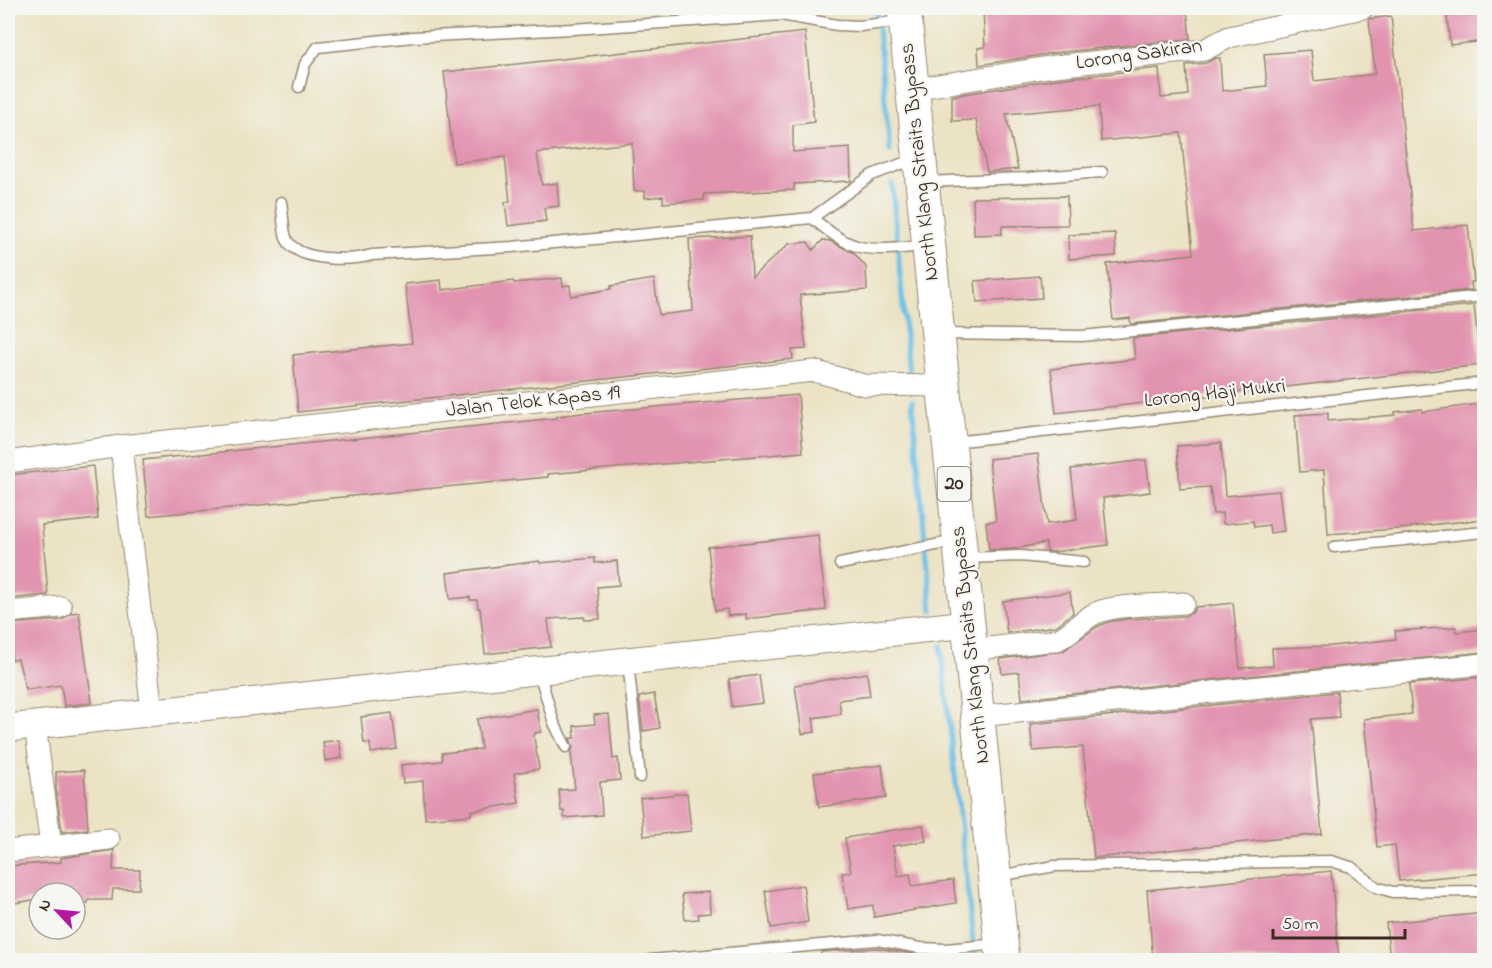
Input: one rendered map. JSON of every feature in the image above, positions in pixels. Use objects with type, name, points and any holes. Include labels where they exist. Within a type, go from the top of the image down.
[{"type":"highway","name":"North Klang Straits Bypass","points":[[897,18],[913,89],[922,169],[919,246],[938,334],[950,442],[953,547],[970,637],[979,716],[995,877],[991,949]]},
{"type":"street","name":"Lorong Sakiran","points":[[913,89],[1055,66],[1204,50],[1229,37],[1363,8]]},
{"type":"street","name":"Jalan Telok Kapas 19","points":[[8,456],[121,446],[814,371],[864,385],[944,386]]},
{"type":"street","points":[[121,446],[152,712]]},
{"type":"street","points":[[8,728],[628,661],[970,637],[1057,640],[1068,635],[1096,613],[1109,609],[1184,603]]},
{"type":"street","points":[[8,612],[61,607]]},
{"type":"street","points":[[979,716],[1485,664]]},
{"type":"street","points":[[35,725],[40,779],[51,846]]},
{"type":"street","points":[[8,851],[109,838]]},
{"type":"lane","points":[[299,87],[305,63],[318,47],[413,36],[573,29],[780,15],[837,25],[860,26],[897,18]]},
{"type":"lane","points":[[282,202],[286,240],[298,251],[342,260],[372,255],[512,247],[812,218],[872,176],[922,169],[1028,178],[1102,172]]},
{"type":"lane","points":[[812,218],[835,236],[860,247],[919,246]]},
{"type":"lane","points":[[938,334],[1082,336],[1485,296]]},
{"type":"lane","name":"Lorong Haji Mukri","points":[[950,442],[1485,383]]},
{"type":"lane","points":[[1334,547],[1485,532]]},
{"type":"lane","points":[[840,564],[920,547],[953,547],[1084,562]]},
{"type":"lane","points":[[628,661],[640,777]]},
{"type":"lane","points":[[538,671],[554,723],[566,747]]},
{"type":"lane","points":[[995,877],[1055,866],[1331,861],[1351,867],[1376,887],[1393,892],[1485,891]]},
{"type":"lane","points":[[650,960],[877,940],[920,948],[991,949]]},
{"type":"building","points":[[983,8],[1187,8],[1190,39],[1054,53],[979,65],[978,48],[985,47]]},
{"type":"building","points":[[1446,8],[1485,8],[1485,41],[1450,45]]},
{"type":"building","points":[[1391,16],[1414,231],[1468,225],[1474,282],[1471,282],[1472,290],[1131,324],[1130,318],[1113,320],[1107,264],[1193,254],[1181,133],[1101,141],[1099,106],[1006,114],[1018,169],[987,172],[976,120],[952,121],[952,96],[1057,79],[1159,68],[1161,98],[1188,95],[1186,65],[1206,63],[1216,58],[1220,58],[1222,91],[1267,86],[1264,54],[1311,50],[1314,81],[1375,74],[1369,19]]},
{"type":"building","points":[[805,32],[814,122],[793,125],[793,152],[850,148],[851,181],[794,184],[794,190],[704,194],[704,200],[663,203],[663,196],[645,198],[645,191],[634,191],[632,143],[537,153],[542,185],[557,183],[559,206],[544,208],[546,221],[508,226],[505,202],[510,202],[505,157],[454,163],[444,72]]},
{"type":"building","points":[[1067,196],[1068,225],[1002,226],[1002,234],[974,235],[973,198]]},
{"type":"building","points":[[1115,233],[1116,256],[1069,259],[1068,235]]},
{"type":"building","points":[[750,236],[752,277],[789,244],[808,242],[813,250],[823,240],[854,253],[866,267],[867,290],[800,295],[806,349],[792,350],[793,359],[298,412],[293,355],[412,343],[405,284],[441,280],[442,290],[513,281],[514,283],[562,278],[563,286],[570,285],[571,296],[654,279],[659,315],[693,311],[689,239]]},
{"type":"building","points":[[1040,276],[1042,298],[977,302],[975,281]]},
{"type":"building","points":[[1474,305],[1480,365],[1056,413],[1051,369],[1135,359],[1133,338]]},
{"type":"building","points":[[798,395],[803,452],[548,474],[548,477],[148,516],[143,460],[557,418],[557,416],[573,414]]},
{"type":"building","points":[[1485,403],[1485,519],[1411,528],[1328,534],[1324,470],[1300,472],[1295,415],[1328,413],[1328,421]]},
{"type":"building","points":[[1221,443],[1225,496],[1279,491],[1284,531],[1270,533],[1269,525],[1254,527],[1253,521],[1223,524],[1222,513],[1213,514],[1210,487],[1180,489],[1177,446]]},
{"type":"building","points":[[1038,454],[1047,524],[1077,520],[1071,469],[1146,460],[1150,492],[1103,498],[1108,545],[1053,552],[1047,551],[1046,543],[1012,549],[989,550],[986,522],[996,521],[989,459]]},
{"type":"building","points":[[93,466],[98,519],[42,525],[48,595],[8,599],[8,475]]},
{"type":"building","points":[[818,535],[826,610],[746,619],[746,614],[728,616],[727,609],[715,611],[708,547]]},
{"type":"building","points":[[595,558],[595,563],[617,561],[619,585],[597,587],[600,619],[585,620],[584,617],[548,619],[551,647],[485,654],[477,600],[470,600],[470,597],[450,599],[447,573],[539,561],[540,563]]},
{"type":"building","points":[[1070,592],[1073,613],[1056,626],[1007,633],[1003,601]]},
{"type":"building","points":[[1233,603],[1240,668],[1273,666],[1272,648],[1331,646],[1396,639],[1395,631],[1456,627],[1456,632],[1485,629],[1485,652],[1022,699],[1019,672],[1002,674],[1000,659],[1063,651],[1108,622],[1185,616],[1192,613],[1196,607]]},
{"type":"building","points":[[79,612],[92,703],[64,706],[61,685],[26,690],[18,659],[12,660],[8,624],[62,620],[72,613]]},
{"type":"building","points":[[867,673],[870,696],[839,700],[841,714],[813,718],[815,732],[802,734],[795,685]]},
{"type":"building","points":[[759,675],[763,703],[732,707],[729,679]]},
{"type":"building","points":[[1485,677],[1485,873],[1399,881],[1395,845],[1377,847],[1364,719],[1412,714],[1409,684]]},
{"type":"building","points":[[1337,692],[1339,717],[1311,719],[1322,834],[1094,858],[1083,747],[1033,751],[1030,724]]},
{"type":"building","points":[[654,694],[660,728],[643,731],[639,697]]},
{"type":"building","points":[[537,709],[541,732],[535,733],[534,737],[539,769],[514,773],[519,803],[471,811],[471,815],[425,819],[423,781],[403,783],[401,765],[442,761],[442,753],[481,749],[477,719]]},
{"type":"building","points":[[392,713],[397,749],[371,753],[370,743],[364,743],[361,717]]},
{"type":"building","points":[[609,714],[613,759],[618,758],[620,780],[600,782],[602,815],[564,818],[559,790],[575,789],[571,753],[573,747],[570,738],[575,738],[574,726],[595,724],[594,715]]},
{"type":"building","points":[[339,740],[342,758],[325,761],[323,742]]},
{"type":"building","points":[[882,765],[886,798],[819,807],[814,773]]},
{"type":"building","points":[[84,770],[88,829],[62,832],[56,772]]},
{"type":"building","points":[[687,793],[691,831],[644,836],[640,798]]},
{"type":"building","points":[[923,825],[926,841],[893,846],[898,876],[910,874],[912,886],[953,880],[956,903],[874,917],[873,905],[848,909],[842,873],[851,872],[845,838]]},
{"type":"building","points":[[114,850],[113,870],[140,870],[139,889],[113,889],[112,900],[88,900],[87,903],[87,881],[27,881],[27,901],[8,904],[8,866],[61,862],[61,858]]},
{"type":"building","points":[[1331,871],[1339,960],[1153,960],[1147,890]]},
{"type":"building","points":[[803,885],[808,922],[771,928],[765,891]]},
{"type":"building","points":[[709,892],[710,913],[698,914],[699,919],[685,920],[682,894]]},
{"type":"building","points":[[1485,913],[1485,958],[1390,960],[1386,923]]},
{"type":"building","points":[[877,948],[913,954],[913,960],[821,960],[821,952]]},
{"type":"waterway","points":[[876,8],[890,151]]},
{"type":"waterway","points":[[892,184],[909,375]]},
{"type":"waterway","points":[[912,401],[932,611]]},
{"type":"waterway","points":[[941,646],[975,960]]}]
